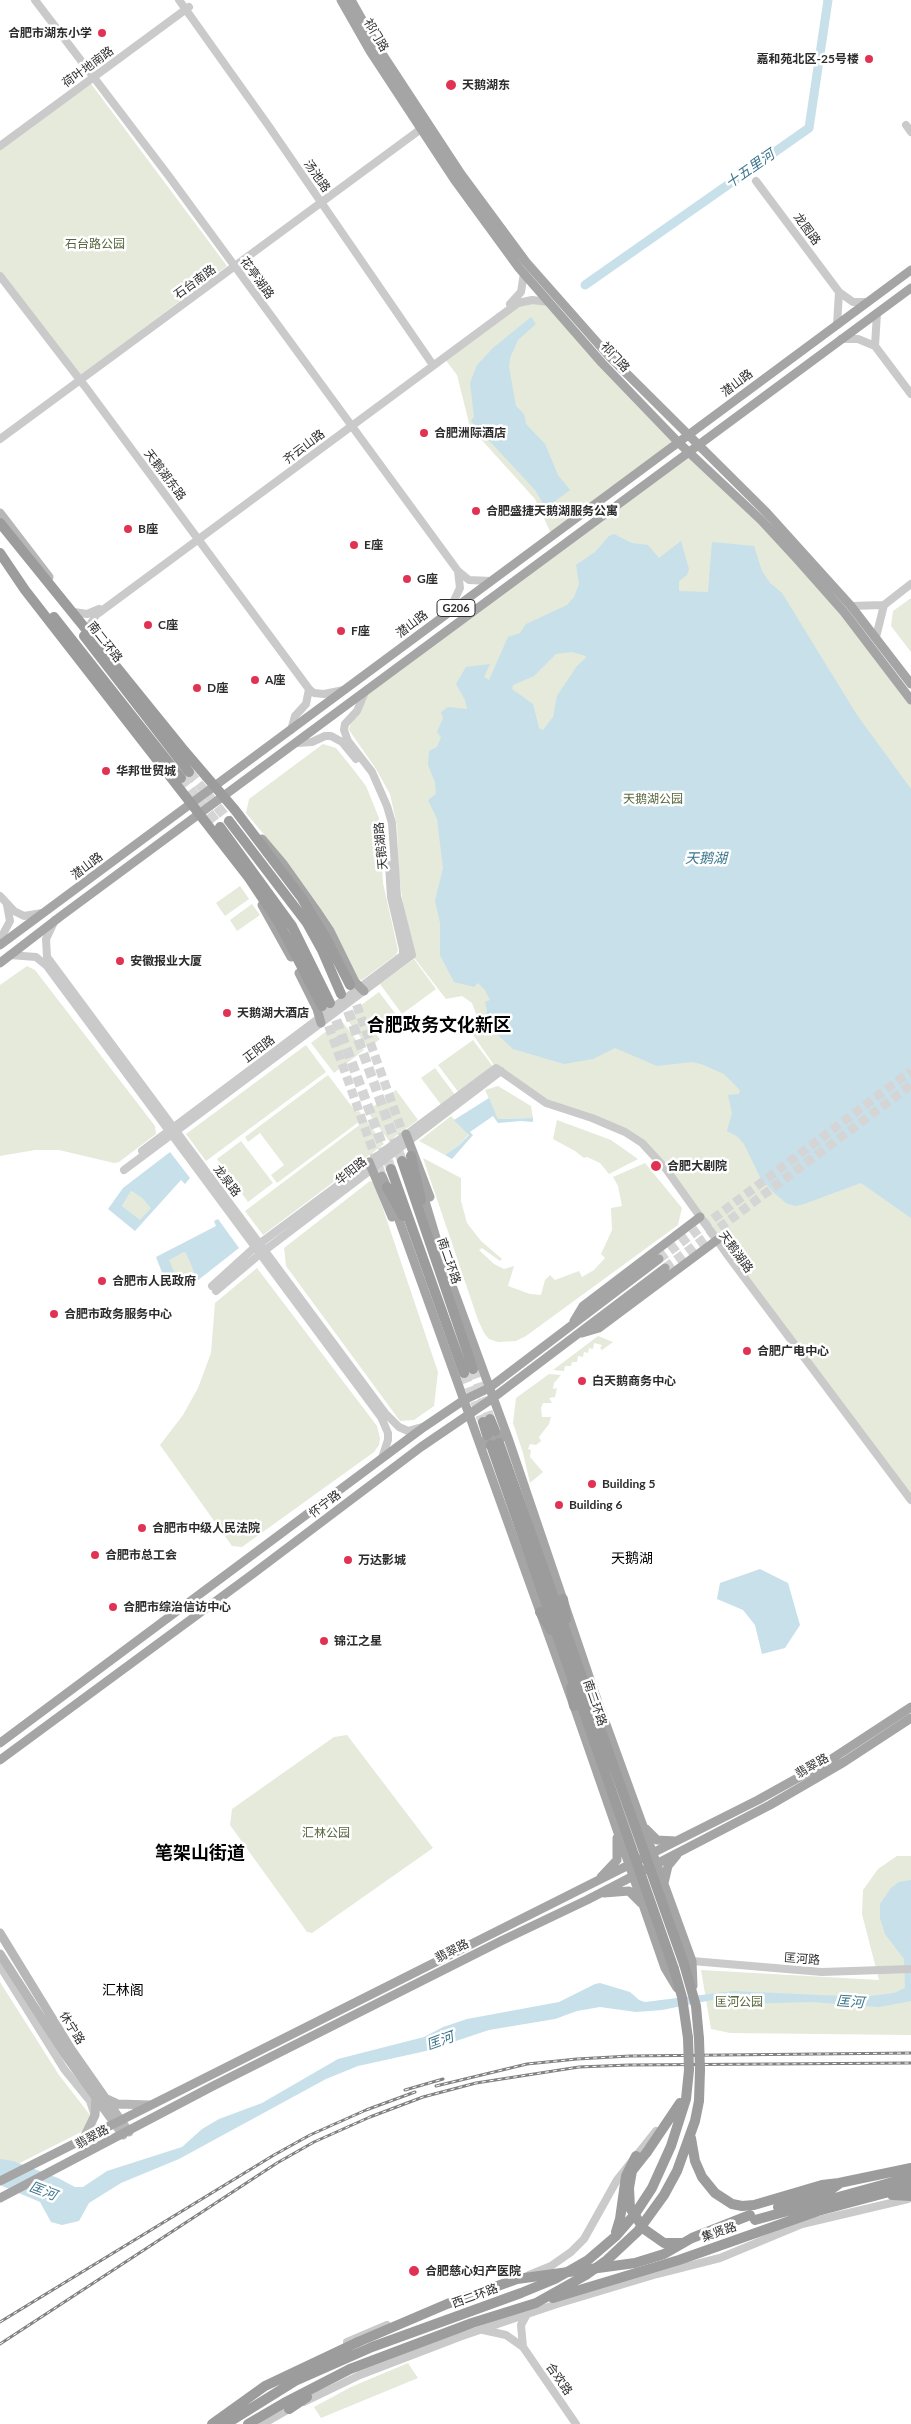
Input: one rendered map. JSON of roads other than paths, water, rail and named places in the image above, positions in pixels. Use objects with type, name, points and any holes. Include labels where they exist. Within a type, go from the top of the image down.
[{"type":"highway","points":[[0,523],[93,635],[222,797],[235,810],[301,897],[355,986]]},
{"type":"highway","name":"南二环路","points":[[0,527],[185,775],[0,552]]},
{"type":"highway","points":[[0,552],[30,597],[190,804],[217,835],[259,893],[279,923],[314,990],[326,1004],[314,967],[283,914],[225,824],[307,923],[322,950],[341,994]]},
{"type":"highway","points":[[283,914],[314,990]]},
{"type":"highway","points":[[322,950],[355,986]]},
{"type":"highway","name":"南二环路","points":[[408,1157],[469,1372]]},
{"type":"highway","name":"南二环路","points":[[391,1168],[418,1243],[469,1372]]},
{"type":"highway","points":[[387,1187],[418,1243]]},
{"type":"highway","points":[[486,1421],[491,1433]]},
{"type":"highway","name":"南二环路","points":[[495,1443],[568,1651],[674,1969],[682,1997],[695,2070]]},
{"type":"highway","points":[[563,1599],[574,1706]]},
{"type":"highway","points":[[540,1612],[568,1651],[595,1694]]},
{"type":"highway","name":"南二环路","points":[[590,1716],[688,1962],[700,2039],[695,2070]]},
{"type":"highway","name":"西二环路","points":[[226,2424],[295,2381],[372,2347],[555,2279],[588,2260],[612,2239],[635,2214],[656,2180],[671,2146],[686,2100],[688,2082],[695,2070]]},
{"type":"highway","name":"西二环路","points":[[248,2424],[350,2369],[456,2329],[536,2303],[600,2265],[638,2231],[664,2195],[677,2171],[691,2135],[699,2101],[695,2070]]},
{"type":"highway","points":[[688,2082],[677,2110],[632,2171],[629,2188],[630,2208],[644,2229],[664,2243],[693,2244],[752,2217],[911,2177]]},
{"type":"highway","points":[[691,2135],[694,2161],[702,2177],[715,2192],[732,2204],[754,2205],[822,2185],[839,2184],[911,2168]]},
{"type":"highway","points":[[612,2239],[620,2219],[626,2176],[636,2156]]},
{"type":"highway","points":[[212,2424],[265,2386],[358,2342],[447,2304],[517,2278],[635,2262],[664,2254],[692,2238],[829,2191],[839,2184]]},
{"type":"highway","name":"集贤路","points":[[536,2303],[639,2272],[818,2211],[911,2186]]},
{"type":"highway","points":[[881,2194],[911,2197]]},
{"type":"highway","points":[[593,2293],[639,2272]]},
{"type":"highway","points":[[295,2381],[358,2342]]},
{"type":"highway","points":[[289,2409],[350,2369]]},
{"type":"main road","name":"祁门路","points":[[341,0],[370,51],[526,262],[608,356],[767,513],[850,606],[911,684]]},
{"type":"main road","name":"祁门路","points":[[351,0],[454,179],[524,273],[602,363],[679,443],[760,520],[844,612],[911,700]]},
{"type":"main road","name":"潜山路","points":[[0,945],[911,270]]},
{"type":"main road","name":"潜山路","points":[[0,963],[911,288]]},
{"type":"main road","points":[[0,512],[36,557],[71,608]]},
{"type":"main road","points":[[199,814],[216,843],[268,916],[295,963],[320,1020]]},
{"type":"main road","points":[[408,1137],[427,1188],[448,1265],[476,1344],[464,1400],[469,1416],[495,1443],[563,1599],[595,1694],[664,1883],[688,1962]]},
{"type":"main road","points":[[408,1157],[443,1261],[469,1372]]},
{"type":"main road","points":[[371,1166],[441,1347],[489,1388],[493,1398],[495,1443],[540,1612],[665,1968],[682,1997]]},
{"type":"main road","points":[[382,1176],[469,1372]]},
{"type":"main road","points":[[573,1324],[583,1306],[699,1218]]},
{"type":"main road","points":[[579,1333],[599,1328],[716,1241]]},
{"type":"main road","name":"怀宁路","points":[[0,1743],[424,1427],[464,1400],[489,1388],[659,1258]]},
{"type":"main road","name":"怀宁路","points":[[0,1760],[421,1447],[469,1416],[665,1268]]},
{"type":"main road","name":"翡翠路","points":[[0,2181],[758,1800],[830,1760],[911,1707]]},
{"type":"main road","name":"翡翠路","points":[[0,2198],[126,2134],[212,2086],[599,1894],[770,1805],[844,1762],[911,1718]]},
{"type":"main road","points":[[643,1826],[658,1840],[676,1842]]},
{"type":"main road","points":[[598,1880],[617,1860],[616,1830]]},
{"type":"main road","points":[[664,1883],[668,1866],[682,1851]]},
{"type":"main road","points":[[599,1894],[629,1891],[643,1905]]},
{"type":"main road","name":"休宁路","points":[[0,1933],[100,2098]]},
{"type":"main road","name":"休宁路","points":[[0,1954],[126,2134]]},
{"type":"main road","points":[[83,2140],[95,2115],[100,2098],[118,2104],[153,2105]]},
{"type":"street","name":"花亭湖路","points":[[35,0],[458,571]]},
{"type":"street","name":"荷叶地南路","points":[[0,146],[185,4]]},
{"type":"street","name":"汤池路","points":[[185,4],[433,363]]},
{"type":"street","name":"荷叶地南路","points":[[0,140],[92,76]]},
{"type":"street","name":"石台南路","points":[[0,434],[79,378],[423,124]]},
{"type":"street","points":[[906,125],[911,132]]},
{"type":"street","name":"龙图路","points":[[756,181],[839,292]]},
{"type":"street","points":[[433,363],[513,302],[521,292],[524,273]]},
{"type":"street","name":"天鹅湖东路","points":[[0,276],[79,378],[309,689]]},
{"type":"street","points":[[839,292],[853,302],[866,302]]},
{"type":"street","points":[[837,325],[839,292]]},
{"type":"street","name":"齐云山路","points":[[93,635],[91,623],[96,615],[433,363],[518,303],[549,302]]},
{"type":"street","points":[[875,346],[877,313]]},
{"type":"street","points":[[841,339],[858,339],[875,346],[911,394]]},
{"type":"street","name":"石台南路","points":[[0,439],[79,378]]},
{"type":"street","points":[[71,608],[81,614],[94,612],[198,538]]},
{"type":"street","points":[[458,571],[469,580],[491,581]]},
{"type":"street","points":[[448,613],[460,588],[458,571]]},
{"type":"street","points":[[850,606],[884,605],[911,584]]},
{"type":"street","points":[[876,637],[884,605]]},
{"type":"street","points":[[291,730],[295,716],[306,704],[309,689],[314,693],[324,694],[344,690]]},
{"type":"street","name":"天鹅湖路","points":[[365,692],[361,705],[345,724],[344,730],[348,741],[372,772],[388,806],[392,823],[397,896],[411,953]]},
{"type":"street","name":"天鹅湖路","points":[[297,743],[312,742],[325,736],[338,738],[367,775],[376,790],[387,824],[391,897],[403,959]]},
{"type":"street","points":[[0,896],[7,905],[24,916],[48,911]]},
{"type":"street","points":[[0,940],[10,921],[7,905]]},
{"type":"street","name":"龙泉路","points":[[56,920],[46,939],[47,957],[172,1131]]},
{"type":"street","name":"正阳路","points":[[122,1168],[320,1020],[355,986],[411,953]]},
{"type":"street","name":"龙泉路","points":[[10,955],[36,956],[47,966],[257,1246],[385,1412],[399,1427],[408,1431],[424,1427]]},
{"type":"street","name":"天鹅湖路","points":[[496,1071],[546,1103],[592,1118],[625,1132],[642,1143],[666,1168],[699,1218],[911,1507]]},
{"type":"street","name":"华阳路","points":[[371,1166],[257,1246],[214,1289],[263,1253],[408,1137],[496,1071]]},
{"type":"street","name":"天鹅湖路","points":[[716,1241],[911,1500]]},
{"type":"street","name":"龙泉路","points":[[263,1253],[381,1417],[388,1433],[388,1440],[382,1458]]},
{"type":"street","name":"匡河路","points":[[688,1962],[822,1972],[897,1971],[911,1969]]},
{"type":"street","points":[[0,1966],[64,2070],[90,2101],[95,2115]]},
{"type":"street","points":[[304,2367],[312,2358],[371,2330],[462,2302],[551,2266],[570,2252],[584,2239],[617,2180],[674,2107],[688,2082]]},
{"type":"street","points":[[263,2424],[289,2409],[360,2375],[526,2314],[593,2293],[720,2258],[802,2224],[911,2197]]},
{"type":"street","points":[[523,2347],[521,2325],[526,2314]]},
{"type":"street","points":[[483,2330],[506,2335],[523,2347]]},
{"type":"street","name":"合欢路","points":[[523,2347],[576,2424]]},
{"type":"water","points":[[531,317],[536,324],[518,340],[510,358],[509,367],[516,406],[524,414],[526,424],[545,444],[558,475],[570,490],[546,508],[535,490],[471,421],[474,417],[470,383],[477,365],[493,348]]},
{"type":"water","name":"天鹅湖","points":[[614,534],[632,543],[648,545],[659,558],[681,541],[689,569],[687,575],[679,581],[679,591],[708,592],[712,542],[754,546],[762,571],[770,583],[782,593],[857,715],[911,789],[911,1218],[861,1183],[804,1204],[795,1206],[786,1203],[760,1177],[744,1144],[738,1137],[727,1131],[732,1113],[728,1095],[739,1094],[740,1090],[724,1074],[692,1062],[657,1066],[615,1048],[593,1059],[564,1064],[513,1049],[485,1023],[487,1011],[485,1002],[490,1000],[485,990],[478,983],[474,987],[454,982],[440,955],[440,923],[435,901],[443,868],[437,819],[428,800],[436,794],[435,782],[428,765],[429,751],[437,747],[441,737],[437,732],[443,718],[441,712],[448,707],[467,709],[465,700],[456,684],[466,667],[490,664],[484,677],[489,680],[508,637],[520,633],[526,624],[567,605],[574,597],[579,584],[576,565],[595,552],[609,536]],"holes":[[[572,652],[586,656],[557,696],[553,717],[543,730],[539,728],[533,704],[512,689],[513,685],[534,676],[556,654]]]},
{"type":"water","points":[[489,1098],[498,1119],[533,1118],[533,1122],[498,1123],[493,1116],[470,1132],[473,1135],[452,1159],[445,1155],[469,1135],[454,1120]]},
{"type":"water","points":[[170,1152],[190,1178],[185,1184],[181,1180],[135,1231],[108,1209],[123,1188]],"holes":[[[131,1191],[142,1198],[151,1208],[140,1220],[122,1206]]]},
{"type":"water","points":[[218,1219],[239,1248],[197,1281],[168,1288],[156,1257],[216,1226],[214,1221]],"holes":[[[184,1252],[195,1274],[194,1277],[178,1281],[169,1260]]]},
{"type":"water","points":[[760,1569],[788,1583],[800,1625],[785,1648],[762,1654],[755,1625],[743,1610],[717,1599],[720,1583]]},
{"type":"water","name":"匡河","points":[[911,1880],[911,2001],[879,2007],[811,2002],[737,2004],[717,1999],[662,2010],[636,2012],[600,2007],[577,2011],[555,2019],[489,2030],[426,2051],[358,2066],[326,2079],[179,2159],[121,2183],[89,2203],[79,2221],[62,2225],[51,2222],[40,2202],[0,2185],[0,2159],[13,2161],[58,2178],[75,2187],[83,2187],[107,2171],[182,2147],[202,2129],[219,2119],[262,2103],[338,2059],[424,2037],[443,2027],[467,2019],[559,2002],[595,1984],[600,1983],[630,1992],[639,2000],[645,2002],[733,1991],[863,1997],[894,1993],[905,1988],[904,1959],[885,1934],[880,1918],[880,1904],[891,1888],[899,1882]]},
{"type":"waterway","name":"十五里河","points":[[585,285],[809,128],[828,0]]},
{"type":"tunnel","points":[[189,772],[229,821]]},
{"type":"tunnel","points":[[181,778],[220,827]]},
{"type":"tunnel","points":[[352,992],[406,1142]]},
{"type":"tunnel","points":[[343,997],[402,1161]]},
{"type":"tunnel","points":[[331,1006],[391,1169]]},
{"type":"tunnel","points":[[324,1013],[382,1176]]},
{"type":"tunnel","points":[[659,1259],[911,1071]]},
{"type":"tunnel","points":[[665,1268],[911,1085]]},
{"type":"tunnel","points":[[473,1369],[490,1419]]},
{"type":"tunnel","points":[[464,1373],[483,1422]]},
{"type":"railway","points":[[436,2086],[527,2064],[577,2059],[630,2056],[911,2053]]},
{"type":"railway","points":[[0,2344],[277,2163],[314,2142],[370,2117],[423,2097],[476,2083],[579,2067],[911,2063]]},
{"type":"railway","points":[[405,2090],[443,2079]]},
{"type":"railway","points":[[0,2322],[310,2135],[366,2110],[415,2092]]},
{"type":"place","name":"合肥市湖东小学","points":[[102,33]]},
{"type":"place","name":"嘉和苑北区-25号楼","points":[[869,59]]},
{"type":"place","name":"天鹅湖东","points":[[451,85]]},
{"type":"place","name":"合肥洲际酒店","points":[[424,433]]},
{"type":"place","name":"合肥盛捷天鹅湖服务公寓","points":[[476,511]]},
{"type":"place","name":"B座","points":[[128,529]]},
{"type":"place","name":"E座","points":[[354,545]]},
{"type":"place","name":"G座","points":[[407,579]]},
{"type":"place","name":"C座","points":[[148,625]]},
{"type":"place","name":"F座","points":[[341,631]]},
{"type":"place","name":"A座","points":[[255,680]]},
{"type":"place","name":"D座","points":[[197,688]]},
{"type":"place","name":"华邦世贸城","points":[[106,771]]},
{"type":"place","name":"安徽报业大厦","points":[[120,961]]},
{"type":"place","name":"天鹅湖大酒店","points":[[227,1013]]},
{"type":"place","name":"合肥大剧院","points":[[656,1166]]},
{"type":"place","name":"合肥市人民政府","points":[[102,1281]]},
{"type":"place","name":"合肥市政务服务中心","points":[[54,1314]]},
{"type":"place","name":"合肥广电中心","points":[[747,1351]]},
{"type":"place","name":"白天鹅商务中心","points":[[582,1381]]},
{"type":"place","name":"Building 5","points":[[592,1484]]},
{"type":"place","name":"Building 6","points":[[559,1505]]},
{"type":"place","name":"合肥市中级人民法院","points":[[142,1528]]},
{"type":"place","name":"合肥市总工会","points":[[95,1555]]},
{"type":"place","name":"万达影城","points":[[348,1560]]},
{"type":"place","name":"合肥市综治信访中心","points":[[113,1607]]},
{"type":"place","name":"锦江之星","points":[[324,1641]]},
{"type":"place","name":"合肥慈心妇产医院","points":[[414,2271]]},
{"type":"district","name":"合肥政务文化新区","points":[[439,1025]]},
{"type":"district","name":"天鹅湖","points":[[632,1558]]},
{"type":"district","name":"笔架山街道","points":[[200,1853]]},
{"type":"district","name":"汇林阁","points":[[123,1990]]},
{"type":"park label","name":"石台路公园","points":[[95,244]]},
{"type":"park label","name":"天鹅湖公园","points":[[653,799]]},
{"type":"park label","name":"汇林公园","points":[[326,1833]]},
{"type":"park label","name":"匡河公园","points":[[739,2002]]}]
